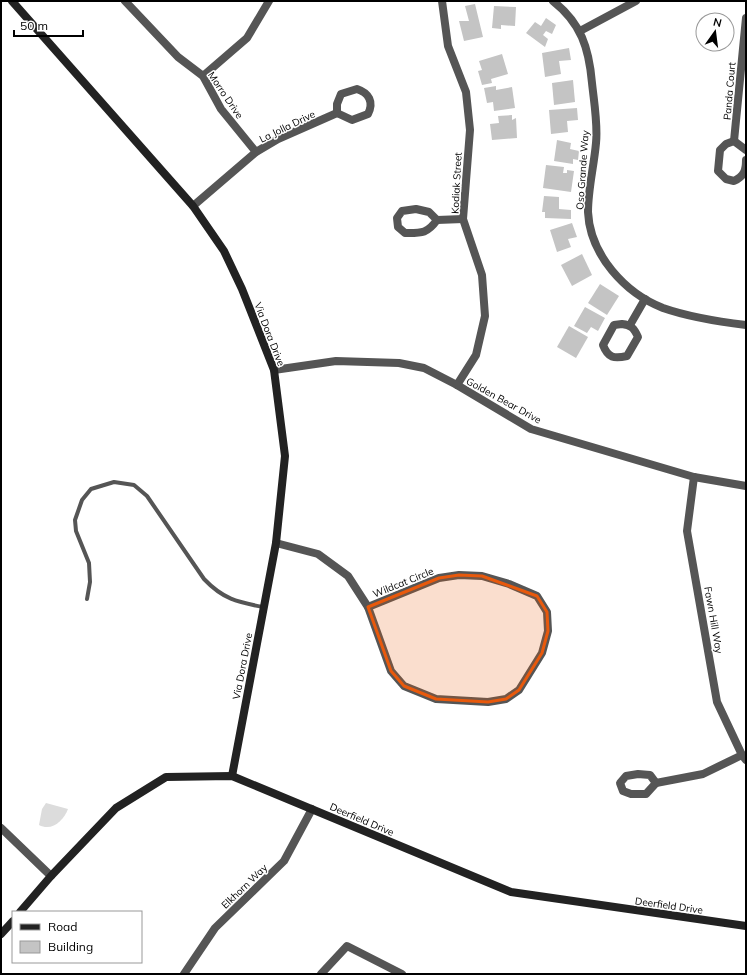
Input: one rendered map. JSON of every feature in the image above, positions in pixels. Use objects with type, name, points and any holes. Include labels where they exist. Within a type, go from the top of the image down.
[{"type":"street","name":"Via Dora Drive","points":[[12,1],[193,206],[224,251],[242,289],[274,370],[285,456],[276,543],[232,776]]},
{"type":"street","name":"Morro Drive","points":[[125,1],[178,57],[203,76],[221,109],[256,152]]},
{"type":"street","points":[[203,76],[247,38],[269,1]]},
{"type":"street","name":"Kodiak Street","points":[[442,1],[448,46],[466,92],[470,130],[464,219],[482,275],[485,316],[476,355],[457,385]]},
{"type":"street","name":"Oso Grande Way","points":[[553,1],[566,13],[580,31],[590,57],[596,141],[588,199],[588,215],[592,231],[604,260],[617,277],[632,291],[645,299],[673,310],[746,325]]},
{"type":"street","points":[[580,31],[636,1]]},
{"type":"street","name":"Panda Court","points":[[734,141],[746,18]]},
{"type":"street","points":[[357,90],[364,92],[370,99],[371,108],[368,114],[352,120],[337,113],[337,104],[341,94],[357,90]]},
{"type":"street","name":"La Jolla Drive","points":[[193,206],[256,152],[278,139],[337,113]]},
{"type":"street","points":[[746,150],[734,141],[726,144],[720,150],[718,171],[726,178],[734,181],[740,178],[746,171],[746,160]]},
{"type":"street","points":[[437,220],[430,230],[420,233],[405,233],[398,227],[397,218],[402,211],[416,209],[429,212],[437,220],[464,219]]},
{"type":"street","points":[[630,325],[645,299]]},
{"type":"street","points":[[614,325],[630,325],[638,337],[627,356],[618,358],[606,354],[603,345],[614,325]]},
{"type":"street","name":"Golden Bear Drive","points":[[274,370],[336,361],[399,363],[424,368],[457,385],[531,429],[694,477],[746,486]]},
{"type":"street","name":"Fawn Hill Way","points":[[694,477],[687,530],[717,702],[744,757]]},
{"type":"street","name":"Wildcat Circle","points":[[276,543],[318,554],[348,576],[368,607],[392,671],[404,686],[436,699],[488,702],[506,700],[519,690],[542,653],[548,631],[547,612],[537,596],[509,584],[482,576],[459,575],[439,578],[368,607]]},
{"type":"street","points":[[656,783],[703,774],[744,757]]},
{"type":"street","name":"Deerfield Drive","points":[[21,911],[51,876],[116,808],[166,776],[232,776],[511,892],[746,926]]},
{"type":"street","name":"Elkhorn Way","points":[[184,974],[215,928],[284,861],[312,809]]},
{"type":"street","points":[[1,828],[51,876]]},
{"type":"street","points":[[1,934],[12,922]]},
{"type":"street","points":[[321,974],[347,946],[402,974]]},
{"type":"lane","points":[[87,599],[90,582],[89,563],[76,531],[75,520],[82,500],[91,489],[114,482],[134,486],[147,496],[204,578],[214,589],[232,600],[263,607]]},
{"type":"highlighted area","points":[[459,575],[482,576],[537,596],[547,612],[548,631],[542,653],[519,690],[506,699],[488,702],[436,699],[404,686],[391,671],[368,607],[439,578]]},
{"type":"shaded area","points":[[46,803],[68,809],[64,817],[57,824],[44,827],[39,825],[42,809]]},
{"type":"building","points":[[475,4],[483,37],[464,41],[459,21],[469,21],[465,6]]},
{"type":"building","points":[[494,6],[516,7],[515,26],[501,25],[501,29],[492,28]]},
{"type":"building","points":[[546,18],[556,25],[552,34],[546,31],[543,35],[548,39],[545,47],[526,33],[535,22],[541,26]]},
{"type":"building","points":[[569,48],[571,60],[559,61],[561,74],[545,77],[542,53]]},
{"type":"building","points":[[502,54],[508,74],[491,79],[492,83],[482,85],[478,71],[482,70],[479,61]]},
{"type":"building","points":[[573,80],[575,102],[554,105],[552,83]]},
{"type":"building","points":[[496,86],[496,90],[512,87],[515,108],[494,111],[493,102],[487,103],[484,88]]},
{"type":"building","points":[[577,108],[578,120],[567,121],[568,132],[551,134],[549,110]]},
{"type":"building","points":[[512,115],[512,120],[516,118],[517,138],[492,140],[490,124],[499,123],[498,116]]},
{"type":"building","points":[[557,140],[571,143],[570,149],[579,151],[578,160],[573,159],[573,164],[554,161]]},
{"type":"building","points":[[546,165],[564,167],[563,173],[567,173],[567,170],[574,171],[571,192],[543,188]]},
{"type":"building","points":[[544,196],[559,197],[559,209],[571,210],[571,219],[545,218],[545,212],[542,212]]},
{"type":"building","points":[[572,223],[577,237],[568,239],[571,247],[557,252],[550,230]]},
{"type":"building","points":[[582,254],[592,275],[572,286],[561,265]]},
{"type":"building","points":[[600,284],[619,296],[607,315],[588,303]]},
{"type":"building","points":[[585,307],[605,318],[598,331],[591,327],[587,333],[574,326]]},
{"type":"building","points":[[569,326],[588,337],[576,358],[557,347]]}]
